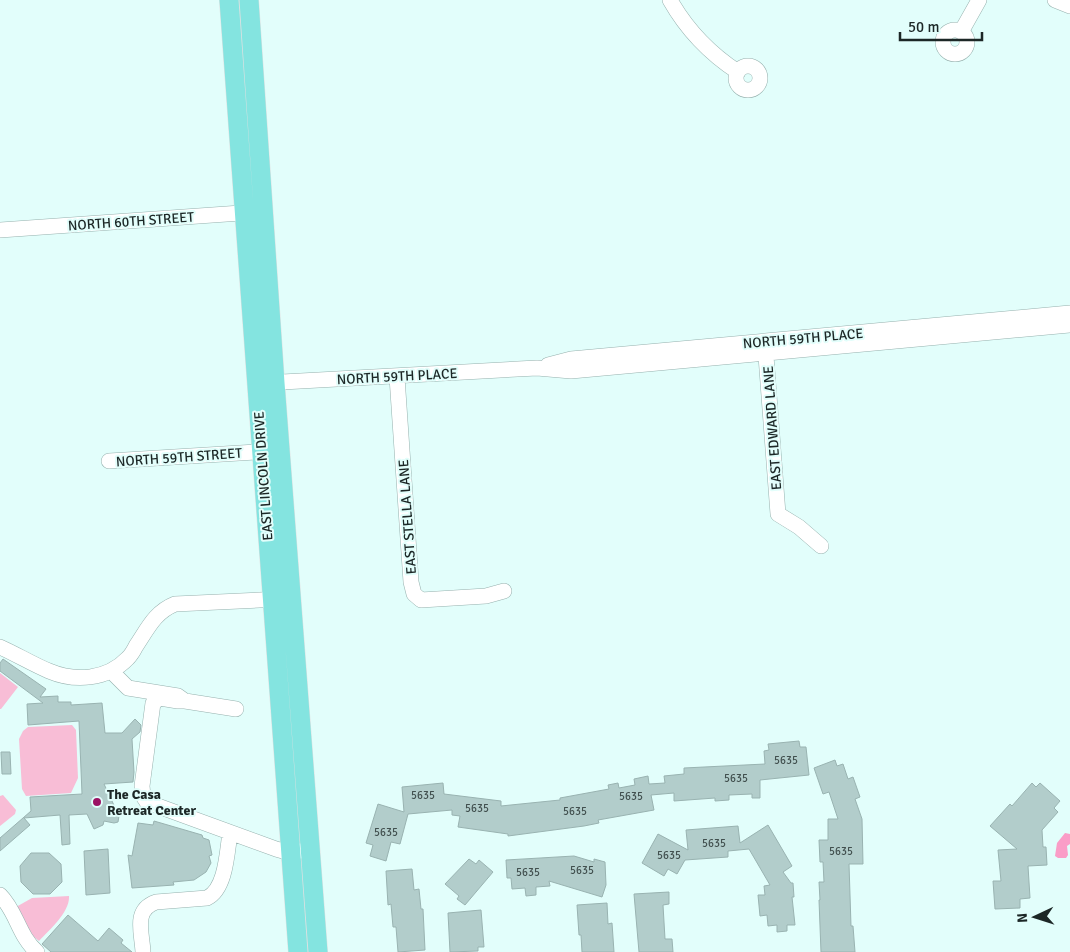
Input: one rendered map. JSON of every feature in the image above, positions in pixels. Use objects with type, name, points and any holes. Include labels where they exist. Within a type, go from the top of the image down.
[{"type":"main road","name":"EAST LINCOLN DRIVE","points":[[229,0],[234,68],[254,212]]},
{"type":"main road","name":"EAST LINCOLN DRIVE","points":[[249,0],[253,66],[254,212],[281,599],[291,851],[298,952]]},
{"type":"main road","points":[[234,68],[253,66]]},
{"type":"main road","name":"EAST LINCOLN DRIVE","points":[[281,599],[310,850],[318,952]]},
{"type":"street","points":[[670,0],[688,28],[702,44],[738,72]]},
{"type":"street","points":[[961,32],[979,0]]},
{"type":"street","points":[[1055,0],[1070,6]]},
{"type":"street","name":"NORTH 60TH STREET","points":[[0,230],[254,212]]},
{"type":"street","name":"NORTH 59TH PLACE","points":[[266,383],[537,368],[571,371],[1070,313]]},
{"type":"street","name":"NORTH 59TH PLACE","points":[[766,348],[1070,325]]},
{"type":"street","name":"EAST EDWARD LANE","points":[[766,348],[778,514],[799,527],[821,546]]},
{"type":"street","name":"EAST STELLA LANE","points":[[397,377],[411,582],[414,594],[421,600],[486,596],[504,591]]},
{"type":"street","name":"NORTH 59TH STREET","points":[[108,462],[271,451]]},
{"type":"street","points":[[0,647],[48,671],[81,678],[94,676],[111,671],[128,658],[162,609],[175,604],[281,599]]},
{"type":"street","points":[[111,671],[128,688],[178,696],[185,701]]},
{"type":"street","points":[[143,690],[153,703],[142,786],[144,798],[153,804],[276,849],[291,851],[310,850]]},
{"type":"street","points":[[153,703],[160,698],[236,709]]},
{"type":"street","points":[[143,952],[140,916],[143,910],[149,904],[156,902],[207,898],[213,895],[219,886],[230,833]]},
{"type":"street","points":[[0,895],[9,905],[28,944],[37,952]]},
{"type":"shaded area","points":[[0,673],[18,687],[1,709],[0,709]]},
{"type":"shaded area","points":[[72,725],[76,730],[78,778],[71,793],[26,796],[22,789],[19,739],[23,731],[28,727]]},
{"type":"shaded area","points":[[3,795],[16,810],[15,814],[0,826],[0,796]]},
{"type":"shaded area","points":[[1065,833],[1070,834],[1070,844],[1067,846],[1068,855],[1066,858],[1058,858],[1055,856],[1057,843]]},
{"type":"shaded area","points":[[69,896],[63,914],[54,926],[39,941],[33,936],[31,937],[16,907],[32,898]]},
{"type":"building","points":[[3,659],[46,689],[40,697],[58,696],[58,702],[71,702],[71,705],[102,703],[105,733],[122,733],[135,719],[141,725],[140,732],[132,739],[133,782],[104,784],[119,816],[118,822],[104,821],[103,825],[94,829],[87,814],[69,815],[70,844],[62,845],[60,815],[24,818],[30,825],[0,851],[0,838],[31,811],[30,797],[82,794],[79,721],[28,725],[27,704],[43,703],[0,671],[0,663]]},
{"type":"building","points":[[799,741],[800,747],[806,747],[809,775],[760,780],[760,798],[752,798],[752,794],[729,795],[729,800],[715,801],[715,798],[674,801],[674,793],[651,795],[654,810],[598,820],[599,823],[584,826],[508,836],[508,834],[458,827],[460,816],[452,815],[452,810],[408,814],[400,844],[391,842],[386,861],[370,856],[373,845],[366,843],[378,804],[404,812],[402,787],[443,783],[444,794],[501,801],[501,806],[560,800],[560,798],[609,789],[608,785],[618,783],[619,788],[635,785],[634,779],[648,776],[649,784],[665,783],[664,776],[684,774],[684,768],[765,764],[764,751],[769,750],[768,744]]},
{"type":"building","points":[[1,752],[10,752],[11,774],[2,774]]},
{"type":"building","points":[[835,760],[837,766],[843,764],[848,779],[853,777],[860,797],[855,799],[862,819],[863,864],[849,864],[851,926],[853,926],[855,952],[821,952],[819,882],[824,882],[823,862],[820,862],[819,840],[828,840],[828,819],[838,819],[829,792],[823,794],[814,768]]},
{"type":"building","points":[[1032,783],[1036,787],[1040,783],[1060,801],[1054,808],[1058,812],[1042,830],[1043,847],[1046,847],[1047,865],[1028,866],[1030,898],[1020,899],[1020,908],[995,909],[993,881],[1001,881],[998,850],[1017,849],[990,826],[1010,804],[1012,806]]},
{"type":"building","points":[[154,821],[202,835],[203,838],[209,840],[212,855],[209,856],[211,863],[206,872],[194,880],[173,882],[174,885],[132,888],[128,855],[132,856],[138,823],[153,825]]},
{"type":"building","points":[[768,825],[792,866],[783,872],[793,883],[794,897],[792,897],[795,925],[787,925],[787,931],[777,932],[777,925],[768,926],[767,915],[760,916],[758,895],[765,895],[764,886],[770,885],[749,849],[728,851],[728,857],[685,860],[677,874],[668,869],[664,876],[642,863],[658,834],[688,850],[686,830],[738,826],[740,843]]},
{"type":"building","points":[[108,849],[110,893],[86,895],[84,851]]},
{"type":"building","points":[[31,853],[49,853],[61,864],[62,882],[50,894],[33,894],[21,882],[20,866]]},
{"type":"building","points":[[574,856],[594,862],[594,859],[605,862],[606,885],[602,897],[549,881],[550,886],[536,887],[536,895],[526,896],[525,888],[512,889],[511,878],[507,878],[506,860]]},
{"type":"building","points":[[469,859],[476,864],[479,860],[493,872],[465,905],[457,899],[459,896],[445,884]]},
{"type":"building","points":[[412,869],[414,890],[419,889],[421,909],[423,909],[425,950],[398,952],[396,927],[393,927],[391,904],[388,905],[386,871]]},
{"type":"building","points":[[669,892],[669,904],[663,905],[665,939],[672,939],[673,952],[639,952],[634,894]]},
{"type":"building","points":[[607,903],[608,924],[612,923],[614,952],[582,952],[577,905]]},
{"type":"building","points":[[481,910],[484,947],[478,947],[478,951],[450,952],[448,913]]},
{"type":"building","points":[[68,915],[98,941],[109,928],[123,940],[121,943],[132,952],[51,952],[42,944]]},
{"type":"place","name":"The Casa Retreat Center","points":[[97,802]]}]
